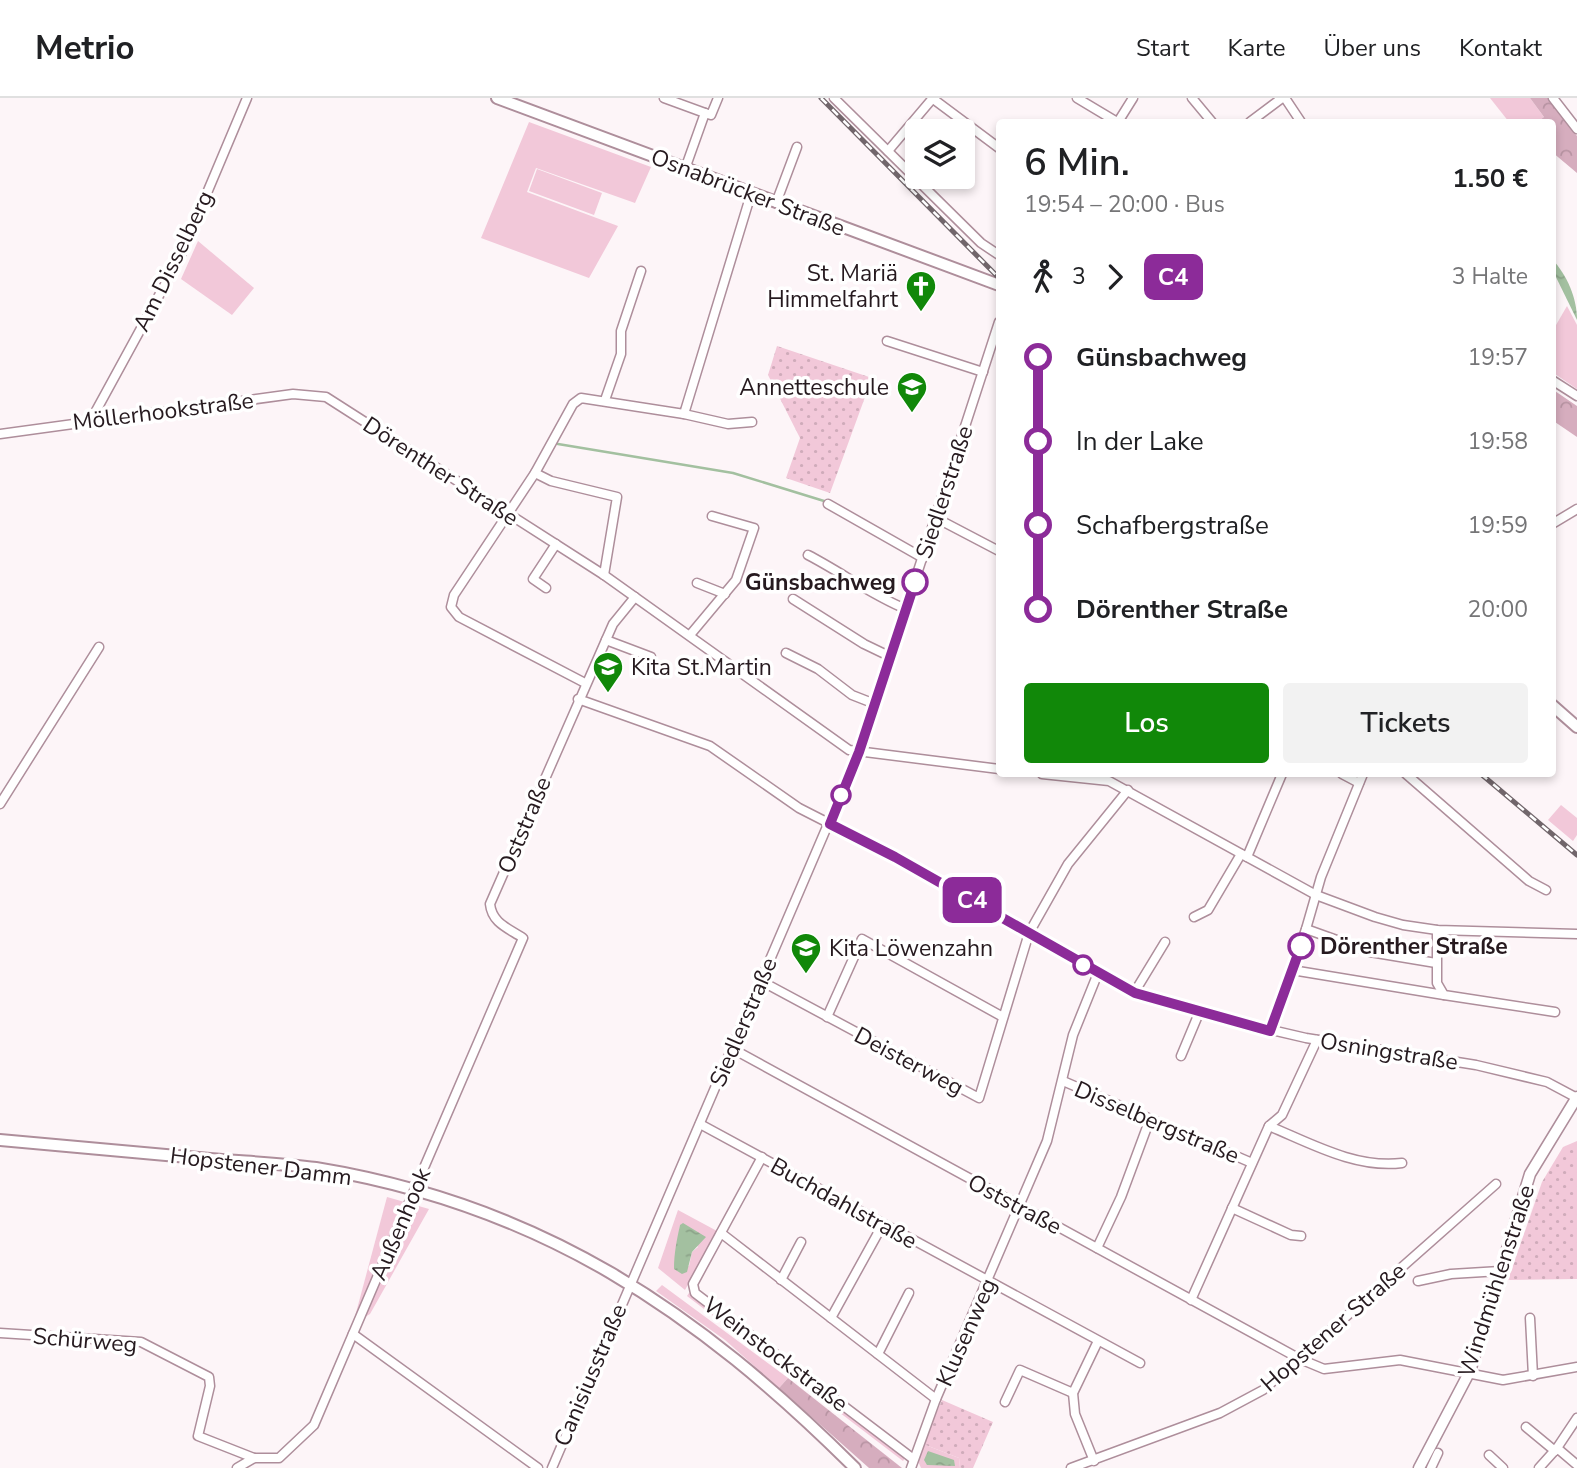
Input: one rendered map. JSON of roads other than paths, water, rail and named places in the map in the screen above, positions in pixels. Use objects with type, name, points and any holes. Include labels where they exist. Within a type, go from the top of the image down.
[{"type":"main road","name":"Osnabrücker Straße","points":[[497,98],[996,284]]},
{"type":"main road","points":[[1556,709],[1577,727]]},
{"type":"main road","name":"Hopstener Damm","points":[[0,1140],[314,1168],[396,1185],[506,1221],[630,1282],[745,1364],[855,1468]]},
{"type":"street","name":"Am Disselberg","points":[[92,420],[180,257],[247,98]]},
{"type":"street","points":[[664,98],[711,115],[718,98]]},
{"type":"street","points":[[834,98],[981,243],[996,253]]},
{"type":"street","points":[[888,151],[932,98],[996,146]]},
{"type":"street","points":[[1077,98],[1088,101],[1104,119]]},
{"type":"street","points":[[1120,119],[1133,98]]},
{"type":"street","points":[[1192,98],[1210,119]]},
{"type":"street","points":[[1254,119],[1283,98],[1299,119]]},
{"type":"street","points":[[1553,98],[1577,129]]},
{"type":"street","points":[[685,169],[705,113]]},
{"type":"street","points":[[776,203],[797,147]]},
{"type":"street","points":[[684,414],[751,194]]},
{"type":"street","points":[[605,400],[621,354],[621,331],[641,271]]},
{"type":"street","name":"Siedlerstraße","points":[[630,1282],[859,752],[996,331]]},
{"type":"street","points":[[887,341],[983,372]]},
{"type":"street","points":[[1556,383],[1577,396]]},
{"type":"street","name":"Möllerhookstraße","points":[[0,434],[293,394],[326,397]]},
{"type":"street","name":"Dörenther Straße","points":[[326,397],[604,575],[839,744],[859,752],[996,769]]},
{"type":"street","points":[[585,683],[459,617],[451,607],[454,595],[535,473],[573,404],[581,398],[605,400],[728,424],[752,422]]},
{"type":"street","points":[[535,473],[551,481],[617,497],[604,575]]},
{"type":"street","points":[[828,504],[923,558]]},
{"type":"street","points":[[1556,522],[1576,512]]},
{"type":"street","points":[[690,635],[736,580],[754,528],[712,516]]},
{"type":"street","points":[[936,518],[996,549]]},
{"type":"street","points":[[546,588],[533,579],[555,544]]},
{"type":"street","points":[[808,555],[853,578],[884,600],[906,609]]},
{"type":"street","points":[[697,583],[725,594]]},
{"type":"street","name":"Oststraße","points":[[523,938],[496,921],[490,904],[585,683],[613,624],[635,597]]},
{"type":"street","points":[[793,599],[863,644],[891,657]]},
{"type":"street","points":[[606,640],[651,657]]},
{"type":"street","points":[[0,804],[99,647]]},
{"type":"street","points":[[786,653],[818,669],[852,695],[875,704]]},
{"type":"street","name":"Osningstraße","points":[[578,699],[710,746],[799,808],[895,857],[1135,993],[1270,1031],[1476,1065],[1547,1082],[1577,1098]]},
{"type":"street","points":[[1110,777],[1128,790],[1316,895],[1403,925],[1437,930],[1577,934]]},
{"type":"street","points":[[1194,916],[1208,910],[1244,856],[1281,777]]},
{"type":"street","points":[[1348,777],[1359,783]]},
{"type":"street","points":[[1270,1031],[1316,895],[1362,777]]},
{"type":"street","points":[[1409,777],[1529,881],[1546,890]]},
{"type":"street","name":"Deisterweg","points":[[761,981],[979,1098],[1029,933],[1068,864],[1128,790]]},
{"type":"street","points":[[1306,929],[1370,952],[1436,963]]},
{"type":"street","points":[[1437,930],[1437,983],[1444,995]]},
{"type":"street","name":"Außenhook","points":[[237,1468],[254,1458],[279,1458],[314,1425],[523,938]]},
{"type":"street","points":[[827,1017],[862,939],[1003,1017]]},
{"type":"street","points":[[1135,993],[1166,942]]},
{"type":"street","points":[[1292,970],[1555,1012]]},
{"type":"street","name":"Klusenweg","points":[[912,1458],[1046,1141],[1073,1035],[1098,973]]},
{"type":"street","points":[[1181,1056],[1199,1013]]},
{"type":"street","points":[[1191,1300],[1269,1126],[1282,1115],[1317,1040]]},
{"type":"street","name":"Oststraße","points":[[731,1048],[1191,1300],[1300,1359],[1324,1369],[1400,1360],[1470,1371],[1503,1380],[1577,1368]]},
{"type":"street","name":"Disselbergstraße","points":[[1063,1081],[1252,1163]]},
{"type":"street","name":"Windmühlenstraße","points":[[1419,1468],[1470,1371],[1530,1174],[1577,1098]]},
{"type":"street","points":[[1097,1248],[1121,1197],[1150,1119]]},
{"type":"street","name":"Buchdahlstraße","points":[[699,1124],[1140,1363]]},
{"type":"street","points":[[1269,1126],[1334,1154],[1386,1165],[1402,1163]]},
{"type":"street","name":"Weinstockstraße","points":[[762,1157],[693,1284],[695,1293],[912,1458]]},
{"type":"street","name":"Hopstener Straße","points":[[1071,1468],[1220,1413],[1263,1390],[1496,1184]]},
{"type":"street","points":[[1232,1208],[1291,1235],[1301,1236]]},
{"type":"street","points":[[831,1318],[883,1224]]},
{"type":"street","points":[[721,1233],[936,1399]]},
{"type":"street","points":[[781,1280],[801,1242]]},
{"type":"street","points":[[1418,1281],[1451,1274],[1500,1271]]},
{"type":"street","name":"Canisiusstraße","points":[[552,1468],[630,1282]]},
{"type":"street","points":[[878,1354],[909,1293]]},
{"type":"street","points":[[1530,1318],[1533,1376]]},
{"type":"street","name":"Schürweg","points":[[0,1333],[141,1342],[209,1377],[210,1386],[198,1436],[254,1458]]},
{"type":"street","points":[[353,1334],[538,1468]]},
{"type":"street","points":[[1094,1461],[1075,1414],[1073,1393],[1098,1341]]},
{"type":"street","points":[[1005,1402],[1020,1370],[1073,1393]]},
{"type":"street","points":[[1539,1468],[1556,1450],[1577,1418]]},
{"type":"street","points":[[1526,1427],[1577,1465]]},
{"type":"street","points":[[1431,1468],[1438,1453]]},
{"type":"street","points":[[1489,1455],[1503,1468]]},
{"type":"street","points":[[911,1468],[912,1458]]},
{"type":"water","points":[[1556,264],[1570,287],[1577,320],[1556,277]]},
{"type":"water","points":[[683,1223],[706,1237],[692,1252],[687,1272],[682,1274],[674,1269],[680,1225]]},
{"type":"water","points":[[928,1451],[954,1460],[955,1466],[927,1465],[924,1460]]},
{"type":"waterway","points":[[558,444],[733,473],[824,501]]},
{"type":"railway","points":[[821,98],[996,275]]},
{"type":"railway","points":[[1485,777],[1577,855]]},
{"type":"place","name":"St. Mariä Himmelfahrt","points":[[921,313]]},
{"type":"place","name":"Annetteschule","points":[[912,414]]},
{"type":"place","name":"Günsbachweg","points":[[915,582]]},
{"type":"place","name":"Kita St.Martin","points":[[608,694]]},
{"type":"place","name":"Dörenther Straße","points":[[1301,946]]},
{"type":"place","name":"Kita Löwenzahn","points":[[806,975]]}]
